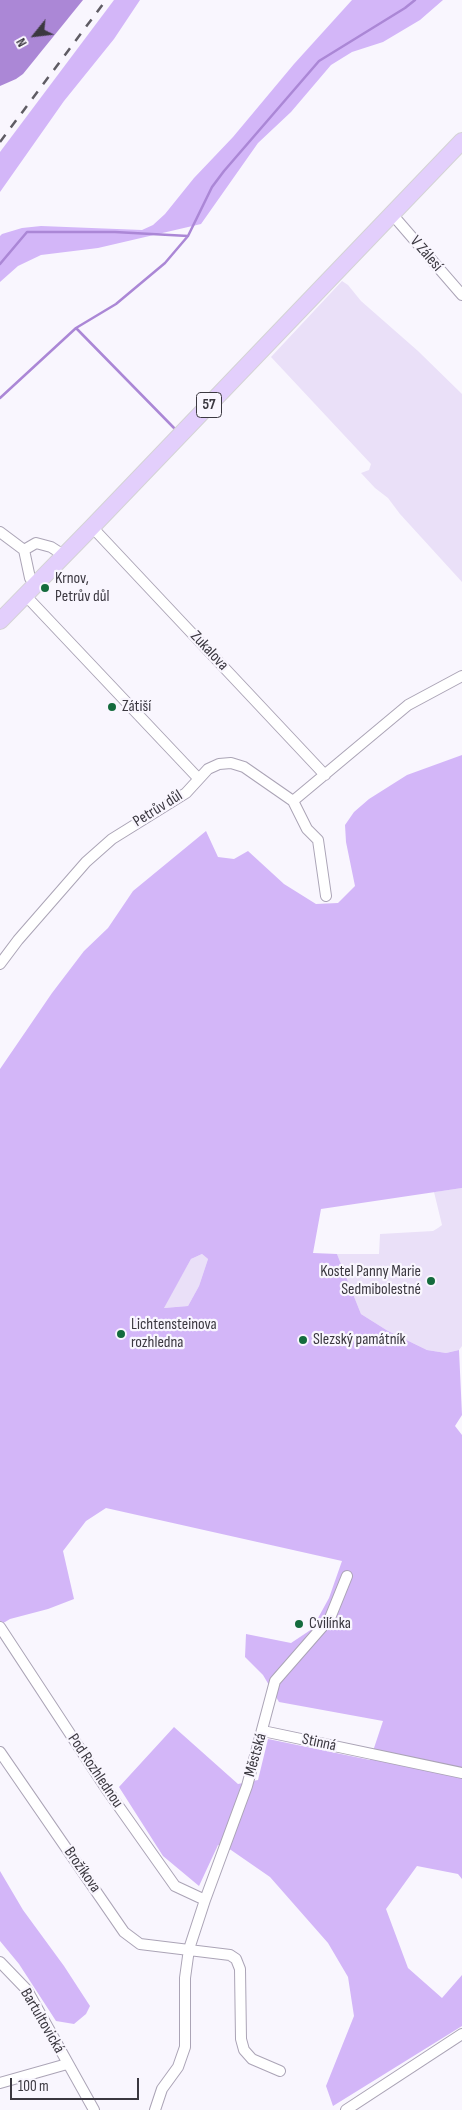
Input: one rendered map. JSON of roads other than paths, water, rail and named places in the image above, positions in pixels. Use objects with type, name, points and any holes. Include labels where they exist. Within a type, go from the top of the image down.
[{"type":"main road","name":"57","points":[[0,621],[92,528],[391,213],[462,141]]},
{"type":"street","name":"V Zálesí","points":[[391,213],[462,295]]},
{"type":"street","name":"Zukalova","points":[[92,528],[325,775]]},
{"type":"street","points":[[0,532],[24,550],[31,590],[198,778]]},
{"type":"street","points":[[24,550],[36,543],[51,547],[64,556]]},
{"type":"street","points":[[326,896],[318,840],[307,829],[293,801],[408,705],[462,676]]},
{"type":"street","name":"Petrův důl","points":[[0,964],[18,940],[86,862],[112,839],[186,793],[208,769],[219,764],[231,763],[244,766],[293,801]]},
{"type":"street","name":"Městská","points":[[155,2110],[162,2089],[178,2066],[185,2047],[185,1978],[189,1949],[247,1786],[275,1681],[330,1618],[347,1576]]},
{"type":"street","name":"Pod Rozhlednou","points":[[0,1628],[105,1787],[175,1886],[205,1900]]},
{"type":"street","name":"Stinná","points":[[263,1731],[462,1773]]},
{"type":"street","name":"Brožíkova","points":[[0,1752],[124,1932],[140,1944],[189,1949]]},
{"type":"street","points":[[189,1949],[230,1955],[236,1959],[240,1969],[241,2039],[244,2050],[252,2059],[280,2071]]},
{"type":"street","name":"Bartultovická","points":[[0,1962],[27,1990],[94,2110]]},
{"type":"street","points":[[346,2110],[462,2034]]},
{"type":"street","points":[[0,2083],[67,2064]]},
{"type":"waterway","points":[[0,398],[76,328],[116,304],[165,263],[188,236],[212,187],[224,171],[319,61],[415,0]]},
{"type":"waterway","points":[[0,264],[27,232],[115,232],[188,236]]},
{"type":"waterway","points":[[76,328],[176,430]]},
{"type":"railway","points":[[0,142],[106,0]]},
{"type":"place","name":"Krnov, Petrův důl","points":[[45,588]]},
{"type":"place","name":"Zátiší","points":[[112,707]]},
{"type":"place","name":"Kostel Panny Marie Sedmibolestné","points":[[431,1281]]},
{"type":"place","name":"Lichtensteinova rozhledna","points":[[121,1334]]},
{"type":"place","name":"Slezský památník","points":[[303,1340]]},
{"type":"place","name":"Cvilínka","points":[[299,1624]]}]
